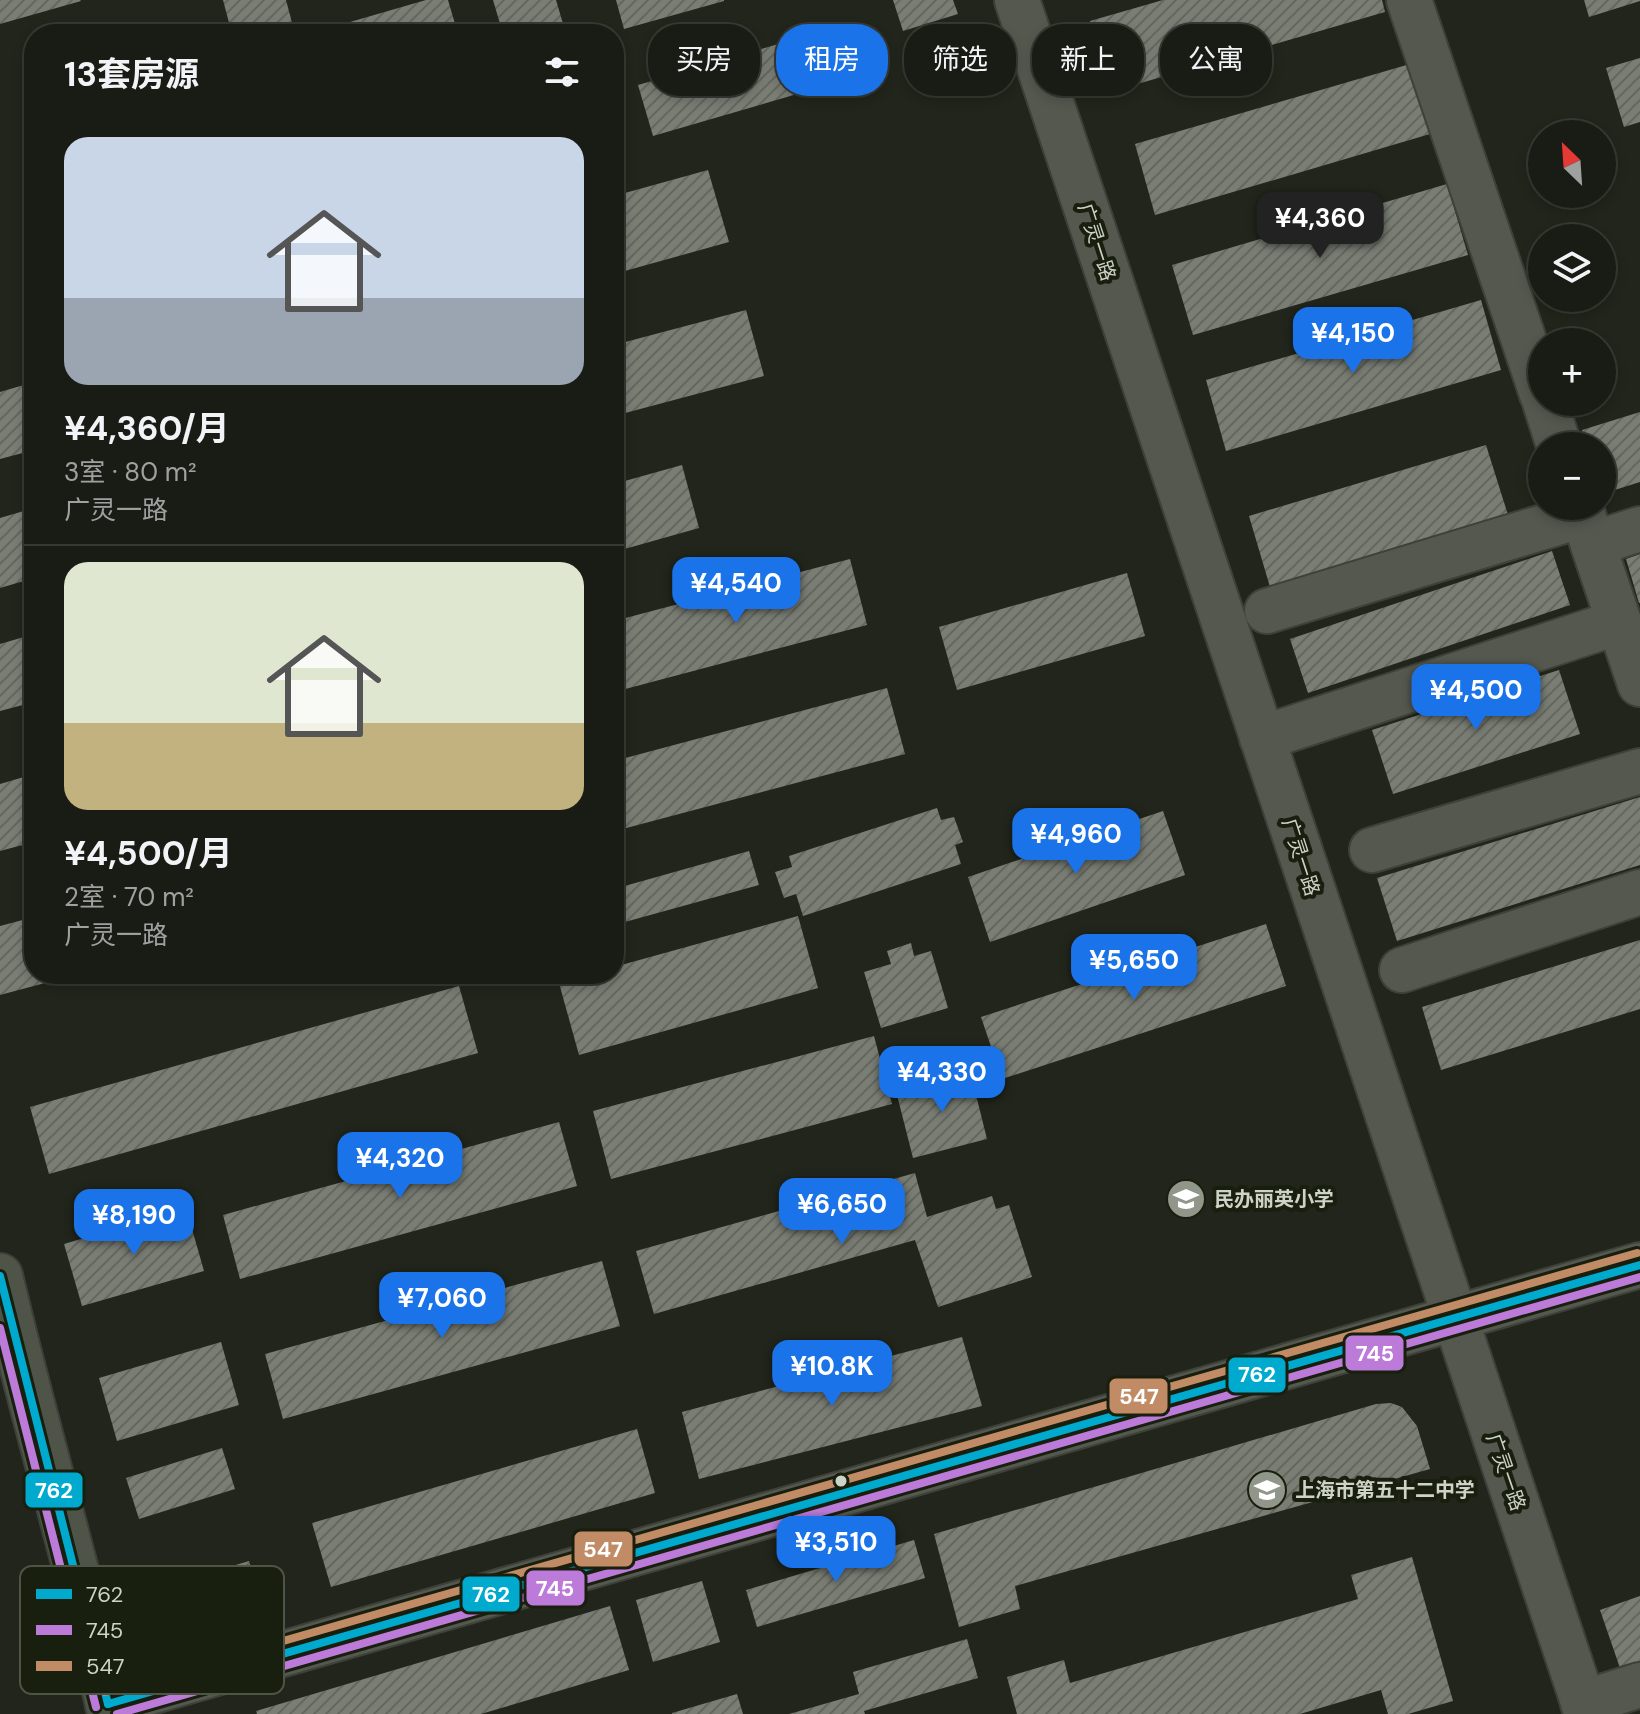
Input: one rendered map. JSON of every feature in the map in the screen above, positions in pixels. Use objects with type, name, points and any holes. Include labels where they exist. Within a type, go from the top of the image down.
[{"type":"main road","points":[[2,1294],[75,1566]]},
{"type":"street","name":"广灵一路","points":[[1017,0],[1585,1708]]},
{"type":"street","points":[[1409,0],[1528,353]]},
{"type":"street","points":[[1262,738],[1632,652],[1585,522]]},
{"type":"street","points":[[1267,611],[1585,522],[1640,529]]},
{"type":"street","points":[[1372,850],[1640,771]]},
{"type":"street","points":[[1402,970],[1640,892]]},
{"type":"street","points":[[284,1658],[1640,1265]]},
{"type":"street","points":[[1585,1708],[1640,1685]]},
{"type":"street","points":[[109,1709],[161,1694]]},
{"type":"building","points":[[0,0],[80,0],[81,1],[0,24]]},
{"type":"building","points":[[223,0],[286,0],[292,24],[229,24]]},
{"type":"building","points":[[426,0],[448,0],[455,24],[351,24]]},
{"type":"building","points":[[493,0],[556,0],[563,24],[500,24]]},
{"type":"building","points":[[616,0],[724,0],[624,29]]},
{"type":"building","points":[[893,0],[953,0],[958,14],[926,24],[904,24],[903,31]]},
{"type":"building","points":[[1163,0],[1382,0],[1385,12],[1272,45],[1272,24],[1160,24],[1160,77],[1144,82],[1144,24],[1091,24],[1090,21]]},
{"type":"building","points":[[1584,0],[1640,0],[1640,1],[1589,17]]},
{"type":"building","points":[[776,45],[776,96],[790,96],[653,136],[638,85],[648,82],[648,96],[760,96],[760,49]]},
{"type":"building","points":[[1640,58],[1640,122],[1624,127],[1606,68]]},
{"type":"building","points":[[1410,64],[1430,134],[1155,215],[1135,144]]},
{"type":"building","points":[[708,170],[729,242],[624,271],[624,193]]},
{"type":"building","points":[[1447,184],[1468,255],[1193,335],[1172,265]]},
{"type":"building","points":[[1481,300],[1501,370],[1226,451],[1206,380]]},
{"type":"building","points":[[746,310],[764,376],[624,413],[624,342]]},
{"type":"building","points":[[24,385],[24,453],[0,459],[0,392]]},
{"type":"building","points":[[1640,412],[1640,482],[1616,490],[1616,432],[1582,430]]},
{"type":"building","points":[[1486,445],[1508,515],[1270,587],[1249,516]]},
{"type":"building","points":[[682,465],[699,528],[624,549],[624,481]]},
{"type":"building","points":[[24,511],[24,581],[0,588],[0,518]]},
{"type":"building","points":[[1552,551],[1570,605],[1308,693],[1290,639]]},
{"type":"building","points":[[1640,554],[1640,603],[1639,603],[1626,559]]},
{"type":"building","points":[[850,559],[867,625],[624,689],[624,618]]},
{"type":"building","points":[[1127,573],[1145,636],[957,690],[939,627]]},
{"type":"building","points":[[24,637],[24,705],[0,711],[0,644]]},
{"type":"building","points":[[1559,670],[1580,734],[1393,794],[1372,730]]},
{"type":"building","points":[[887,688],[905,754],[624,829],[624,758]]},
{"type":"building","points":[[24,777],[24,845],[0,851],[0,784]]},
{"type":"building","points":[[1640,797],[1640,865],[1397,941],[1377,878]]},
{"type":"building","points":[[937,808],[941,820],[954,817],[963,842],[955,845],[961,864],[803,916],[796,894],[784,898],[775,872],[792,867],[789,856]]},
{"type":"building","points":[[1163,811],[1185,875],[990,942],[968,877]]},
{"type":"building","points":[[749,851],[759,885],[624,922],[624,886]]},
{"type":"building","points":[[798,916],[818,988],[579,1055],[559,984],[624,984],[624,964]]},
{"type":"building","points":[[24,920],[24,984],[41,984],[0,995],[0,926]]},
{"type":"building","points":[[1266,924],[1286,986],[1002,1079],[981,1017]]},
{"type":"building","points":[[1640,940],[1640,1009],[1441,1070],[1422,1007]]},
{"type":"building","points":[[911,943],[914,956],[931,951],[948,1008],[881,1028],[864,972],[891,964],[887,951]]},
{"type":"building","points":[[459,986],[478,1053],[49,1174],[30,1107]]},
{"type":"building","points":[[874,1036],[892,1104],[611,1179],[593,1111]]},
{"type":"building","points":[[950,1066],[953,1080],[971,1075],[987,1139],[913,1158],[897,1095],[927,1087],[923,1072]]},
{"type":"building","points":[[559,1122],[577,1186],[240,1279],[223,1215]]},
{"type":"building","points":[[915,1173],[927,1217],[992,1196],[996,1209],[1009,1205],[1032,1277],[938,1307],[915,1240],[654,1314],[636,1251]]},
{"type":"building","points":[[186,1208],[204,1271],[82,1306],[64,1244]]},
{"type":"building","points":[[602,1261],[620,1326],[283,1419],[265,1354]]},
{"type":"building","points":[[962,1337],[982,1406],[699,1479],[682,1412]]},
{"type":"building","points":[[221,1342],[239,1405],[117,1441],[99,1378]]},
{"type":"building","points":[[1391,1403],[1402,1407],[1417,1426],[1430,1469],[1015,1586],[1020,1609],[959,1627],[934,1534],[1376,1404]]},
{"type":"building","points":[[637,1429],[655,1493],[331,1587],[312,1523]]},
{"type":"building","points":[[222,1448],[235,1489],[139,1519],[126,1478]]},
{"type":"building","points":[[914,1540],[925,1578],[757,1627],[746,1590]]},
{"type":"building","points":[[1412,1557],[1453,1701],[1408,1714],[1388,1714],[1381,1690],[1300,1714],[1017,1714],[1007,1677],[1064,1660],[1070,1683],[1358,1599],[1351,1575]]},
{"type":"building","points":[[249,1561],[250,1566],[232,1566]]},
{"type":"building","points":[[702,1581],[720,1642],[653,1662],[636,1600]]},
{"type":"building","points":[[1640,1596],[1640,1662],[1620,1668],[1600,1610]]},
{"type":"building","points":[[610,1606],[629,1670],[481,1714],[257,1714],[256,1711]]},
{"type":"building","points":[[967,1639],[978,1678],[864,1711],[865,1714],[789,1714],[859,1694],[853,1672]]},
{"type":"building","points":[[737,1694],[743,1714],[672,1714],[672,1713]]},
{"type":"transit line","name":"547","points":[[284,1641],[1637,1253]]},
{"type":"transit line","name":"762","points":[[284,1654],[1640,1265]]},
{"type":"transit line","name":"762","points":[[0,1276],[73,1566]]},
{"type":"transit line","name":"745","points":[[284,1666],[1640,1277]]},
{"type":"transit line","name":"745","points":[[0,1328],[60,1566]]},
{"type":"transit line","name":"745","points":[[93,1694],[96,1707]]},
{"type":"transit line","name":"762","points":[[105,1694],[108,1704]]},
{"type":"transit line","name":"762","points":[[108,1704],[143,1694]]},
{"type":"transit line","name":"745","points":[[117,1714],[187,1694]]},
{"type":"place","name":"民办丽英小学","points":[[1186,1199]]},
{"type":"place","name":"上海市第五十二中学","points":[[1267,1490]]}]
